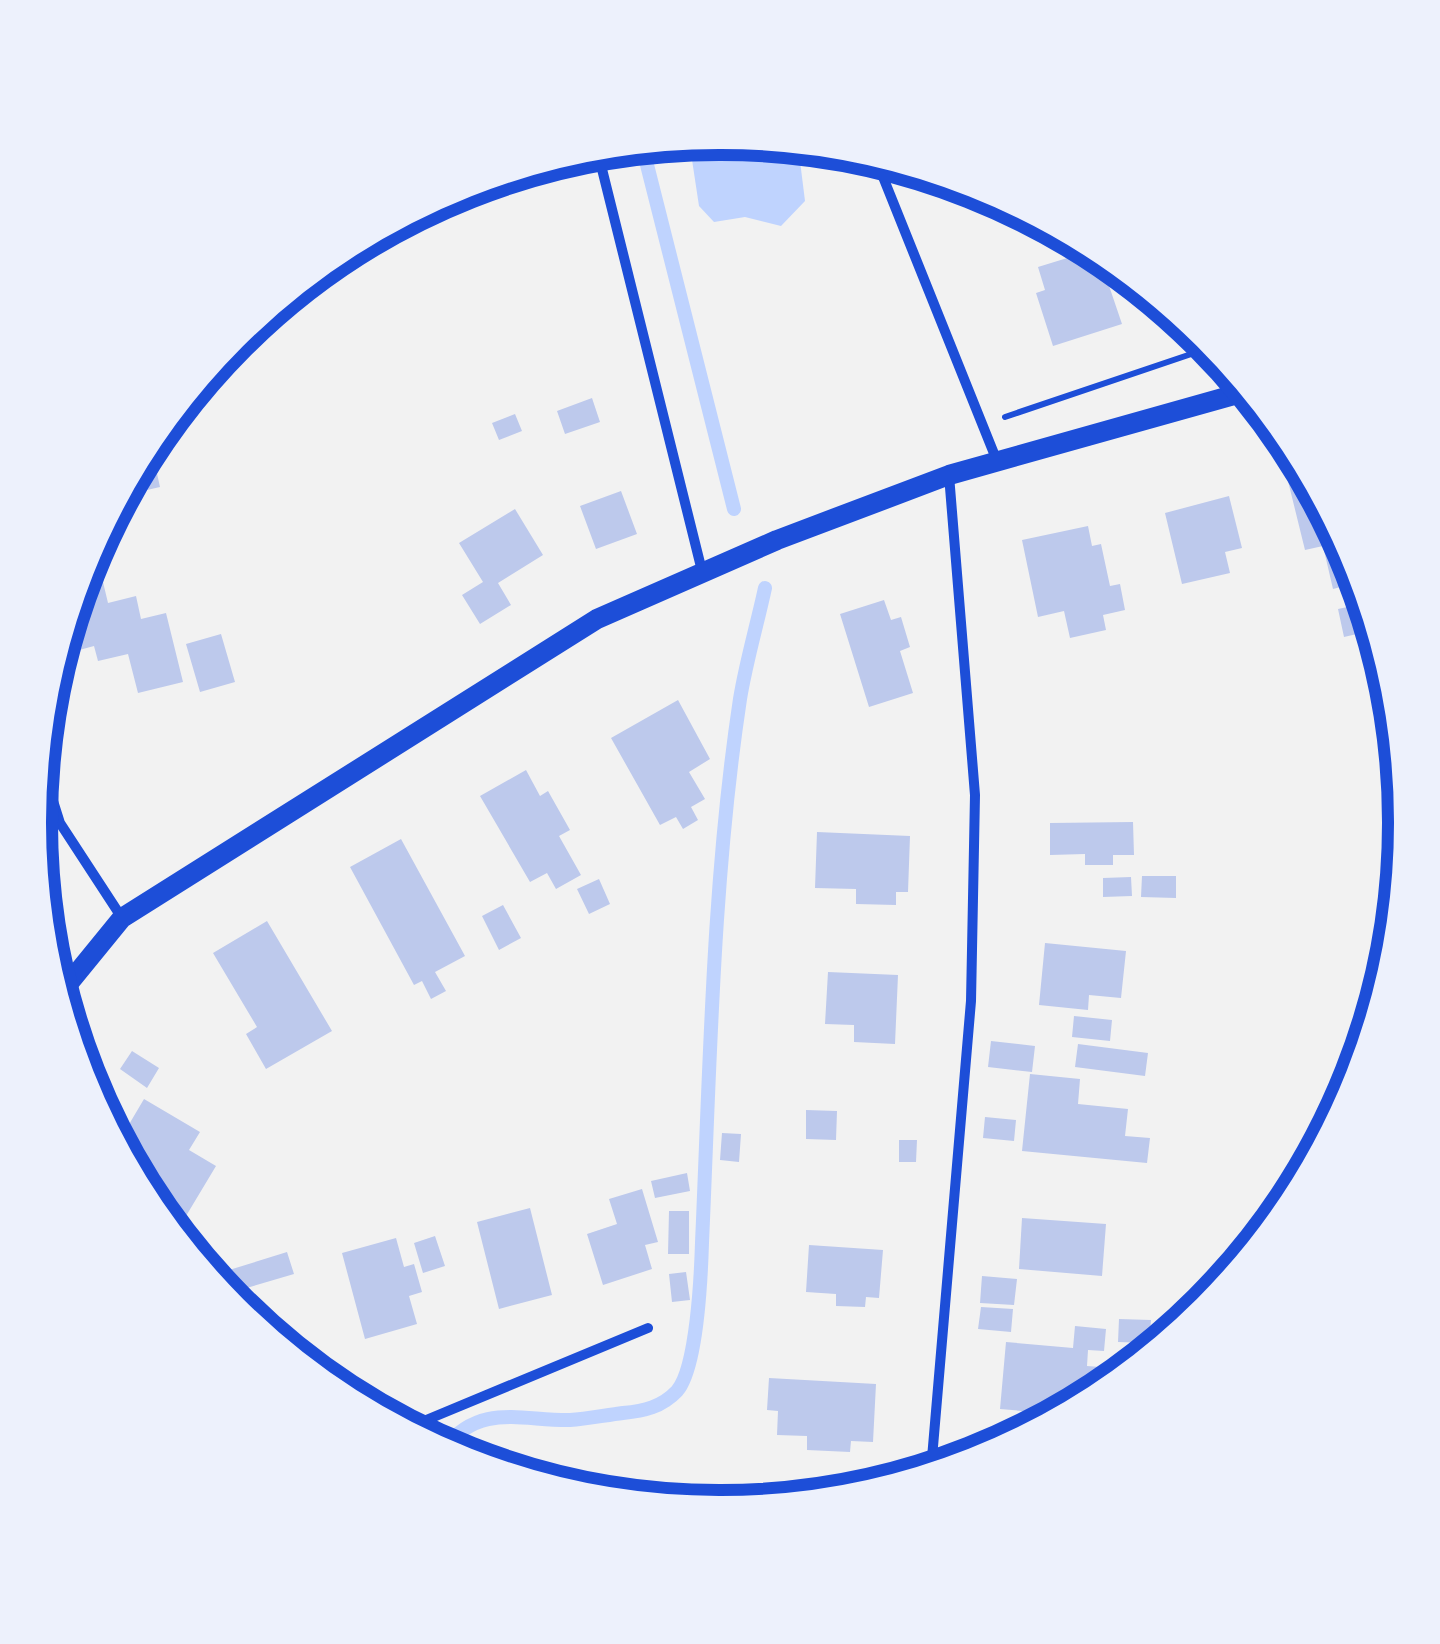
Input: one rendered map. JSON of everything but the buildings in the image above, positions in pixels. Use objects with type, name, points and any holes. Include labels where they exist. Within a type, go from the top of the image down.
[{"type":"main road","points":[[70,975],[122,918],[597,619],[702,570],[949,475],[1233,395]]},
{"type":"street","points":[[601,165],[702,570]]},
{"type":"street","points":[[882,175],[997,461]]},
{"type":"street","points":[[932,1455],[971,1001],[976,795],[949,475]]},
{"type":"street","points":[[53,800],[60,822],[122,918]]},
{"type":"street","points":[[425,1421],[648,1328]]},
{"type":"path","points":[[982,424],[1195,353]]},
{"type":"water","points":[[691,155],[800,159],[805,201],[781,226],[745,217],[714,222],[699,206]]},
{"type":"waterway","points":[[645,159],[734,509]]},
{"type":"waterway","points":[[457,1435],[487,1419],[570,1420],[645,1409],[671,1396],[684,1379],[699,1298],[724,834],[740,699],[765,588]]}]
